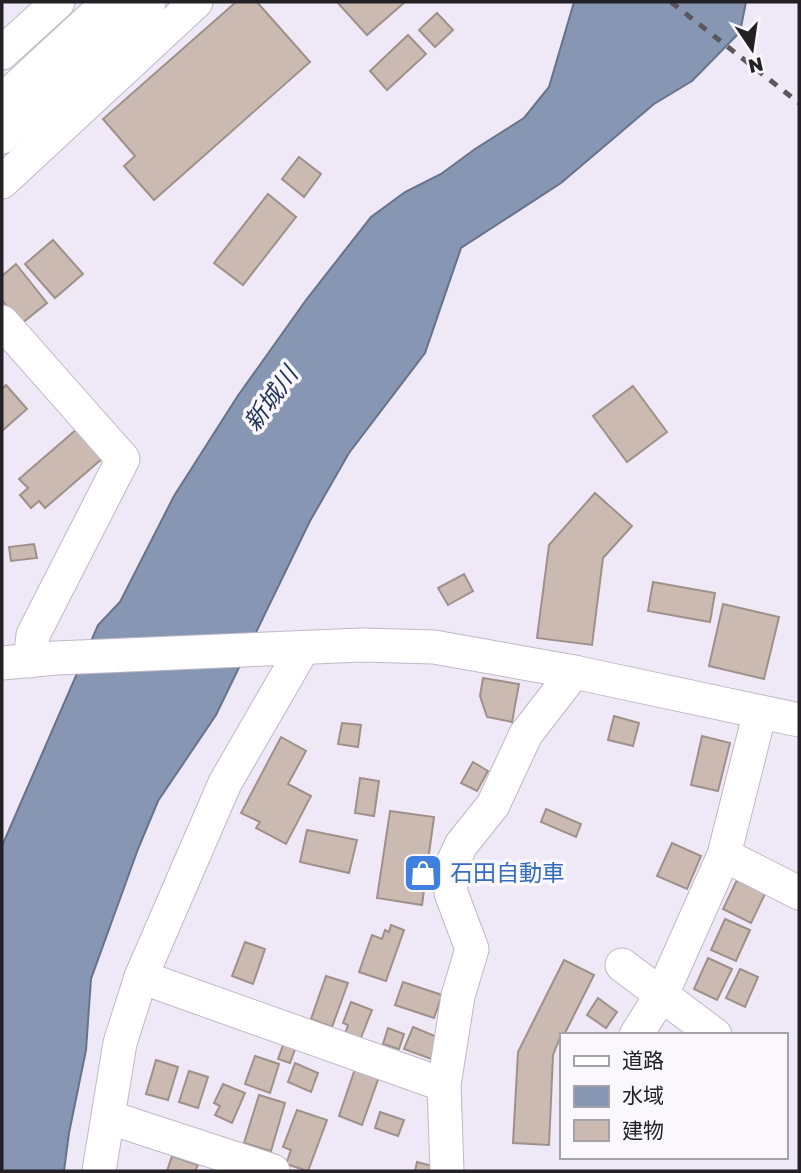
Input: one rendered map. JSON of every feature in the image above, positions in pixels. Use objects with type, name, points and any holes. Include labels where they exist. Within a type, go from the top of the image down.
[{"type":"street","points":[[2,53],[58,2]]},
{"type":"street","points":[[2,102],[109,2]]},
{"type":"street","points":[[2,137],[149,2]]},
{"type":"street","points":[[2,182],[196,2]]},
{"type":"street","points":[[2,322],[123,459],[33,635],[29,661],[362,645],[434,647],[574,672],[799,720]]},
{"type":"street","points":[[99,1171],[120,1043],[141,977],[225,783],[297,648]]},
{"type":"street","points":[[447,1171],[444,1085],[458,996],[472,949],[451,893],[450,869],[461,845],[494,805],[526,734],[574,672]]},
{"type":"street","points":[[637,1033],[662,994],[724,855],[760,712]]},
{"type":"street","points":[[724,855],[799,892]]},
{"type":"street","points":[[622,965],[712,1033]]},
{"type":"street","points":[[141,977],[444,1085]]},
{"type":"street","points":[[108,1117],[273,1171]]},
{"type":"water","name":"新城川","points":[[574,2],[746,2],[740,32],[692,81],[654,104],[561,183],[461,248],[425,353],[349,453],[310,521],[216,715],[158,801],[91,979],[86,1050],[64,1171],[2,1171],[2,846],[98,625],[120,602],[174,496],[237,397],[306,300],[371,217],[405,192],[441,174],[524,118],[549,87]]},
{"type":"building","points":[[236,2],[257,2],[310,62],[154,200],[124,166],[135,156],[103,119]]},
{"type":"building","points":[[337,2],[405,2],[367,35]]},
{"type":"building","points":[[437,13],[453,30],[435,47],[419,30]]},
{"type":"building","points":[[408,35],[426,54],[387,90],[370,71]]},
{"type":"building","points":[[299,157],[321,174],[304,197],[282,179]]},
{"type":"building","points":[[268,194],[296,217],[243,285],[214,263]]},
{"type":"building","points":[[53,240],[83,274],[55,298],[25,264]]},
{"type":"building","points":[[16,264],[47,303],[21,324],[2,300],[2,276]]},
{"type":"building","points":[[6,385],[27,409],[2,431],[2,389]]},
{"type":"building","points":[[633,386],[667,432],[627,462],[593,416]]},
{"type":"building","points":[[77,429],[103,458],[45,508],[39,501],[31,508],[20,495],[28,488],[19,479]]},
{"type":"building","points":[[595,493],[632,526],[603,558],[592,645],[537,638],[549,545]]},
{"type":"building","points":[[34,544],[37,558],[11,561],[9,547]]},
{"type":"building","points":[[464,574],[473,591],[448,605],[438,588]]},
{"type":"building","points":[[653,582],[715,593],[710,622],[648,611]]},
{"type":"building","points":[[723,604],[779,617],[764,679],[709,666]]},
{"type":"building","points":[[483,678],[519,684],[512,722],[487,717],[480,696]]},
{"type":"building","points":[[614,716],[639,723],[633,746],[608,740]]},
{"type":"building","points":[[342,723],[361,725],[358,747],[338,744]]},
{"type":"building","points":[[702,736],[730,743],[718,791],[691,785]]},
{"type":"building","points":[[281,737],[306,751],[288,784],[311,796],[286,844],[256,828],[260,822],[241,813]]},
{"type":"building","points":[[473,762],[488,771],[477,791],[461,783]]},
{"type":"building","points":[[360,778],[379,781],[374,816],[355,813]]},
{"type":"building","points":[[546,809],[581,824],[576,837],[541,822]]},
{"type":"building","points":[[390,811],[434,817],[422,905],[377,898]]},
{"type":"building","points":[[307,830],[357,840],[349,873],[300,862]]},
{"type":"building","points":[[672,843],[701,856],[687,889],[657,876]]},
{"type":"building","points":[[737,880],[765,894],[751,923],[723,909]]},
{"type":"building","points":[[725,919],[750,930],[736,961],[711,950]]},
{"type":"building","points":[[391,925],[404,930],[386,981],[359,972],[372,935],[382,939],[385,930],[389,932]]},
{"type":"building","points":[[245,942],[265,949],[253,984],[232,976]]},
{"type":"building","points":[[708,958],[732,969],[717,1000],[694,989]]},
{"type":"building","points":[[564,960],[594,975],[565,1033],[560,1033],[553,1055],[549,1145],[513,1143],[518,1052]]},
{"type":"building","points":[[740,969],[758,977],[745,1007],[726,998]]},
{"type":"building","points":[[326,976],[348,983],[332,1027],[311,1019]]},
{"type":"building","points":[[403,982],[442,995],[434,1018],[395,1005]]},
{"type":"building","points":[[598,998],[617,1012],[606,1028],[587,1015]]},
{"type":"building","points":[[351,1002],[372,1010],[360,1040],[345,1034],[348,1025],[343,1023]]},
{"type":"building","points":[[413,1027],[442,1039],[434,1060],[404,1049]]},
{"type":"building","points":[[388,1028],[404,1034],[399,1049],[383,1044]]},
{"type":"building","points":[[286,1037],[298,1041],[290,1063],[278,1059]]},
{"type":"building","points":[[255,1056],[279,1064],[270,1093],[245,1084]]},
{"type":"building","points":[[156,1060],[178,1067],[168,1100],[146,1094]]},
{"type":"building","points":[[295,1063],[318,1073],[311,1092],[288,1082]]},
{"type":"building","points":[[356,1066],[380,1074],[362,1125],[339,1116]]},
{"type":"building","points":[[189,1071],[208,1077],[198,1108],[179,1102]]},
{"type":"building","points":[[223,1084],[245,1093],[232,1123],[215,1115],[220,1106],[214,1103]]},
{"type":"building","points":[[259,1095],[285,1103],[271,1151],[244,1143]]},
{"type":"building","points":[[297,1110],[327,1120],[308,1171],[286,1164],[291,1150],[283,1147]]},
{"type":"building","points":[[380,1112],[404,1120],[398,1136],[375,1128]]},
{"type":"building","points":[[172,1156],[198,1165],[195,1171],[167,1171]]},
{"type":"building","points":[[417,1162],[440,1168],[439,1171],[415,1171]]},
{"type":"railway","points":[[671,2],[799,103]]},
{"type":"place","name":"石田自動車","points":[[423,873]]}]
